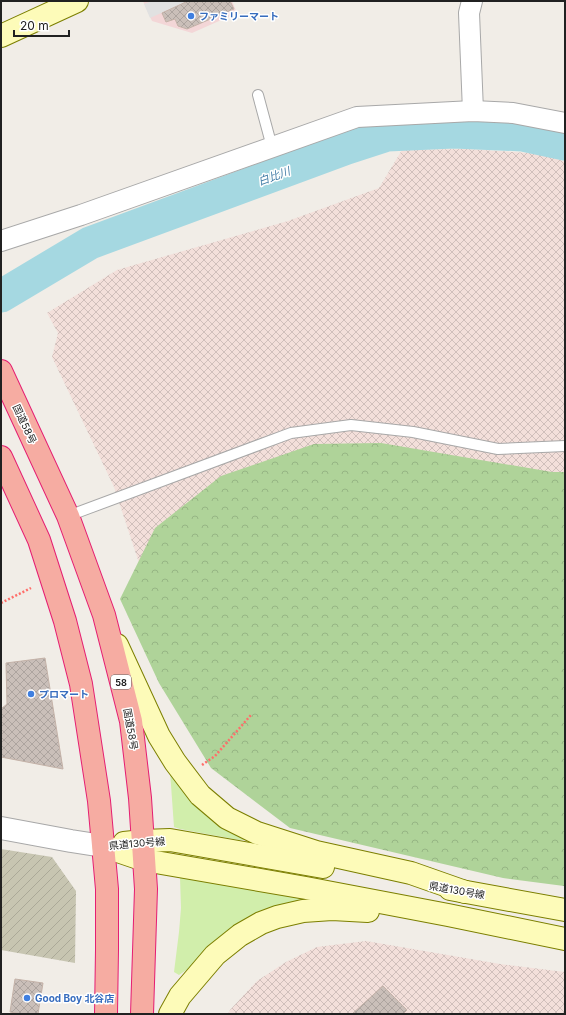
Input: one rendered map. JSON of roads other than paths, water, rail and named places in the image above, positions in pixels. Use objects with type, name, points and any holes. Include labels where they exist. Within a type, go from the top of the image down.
[{"type":"highway","name":"国道58号","points":[[1,371],[68,516],[104,615],[131,721],[140,798],[146,889],[142,1014]]},
{"type":"highway","points":[[1,457],[39,540],[65,621],[81,684],[99,801],[103,846],[107,905],[106,1014]]},
{"type":"main road","points":[[1,36],[77,1]]},
{"type":"main road","points":[[104,615],[159,736],[175,762],[200,795],[227,818],[257,833],[316,852],[412,873],[465,892]]},
{"type":"main road","name":"県道130号線","points":[[143,850],[170,840],[565,910]]},
{"type":"main road","name":"県道130号線","points":[[103,846],[143,850],[306,888],[565,939]]},
{"type":"main road","points":[[170,1014],[180,996],[215,955],[240,935],[261,923],[277,917],[303,911],[332,909],[448,915]]},
{"type":"street","points":[[472,1],[469,12],[473,111]]},
{"type":"street","points":[[1,241],[82,215],[357,117],[473,111],[513,112],[565,123]]},
{"type":"street","points":[[1,828],[103,846]]},
{"type":"lane","points":[[258,95],[272,147]]},
{"type":"lane","points":[[68,516],[291,433],[351,425],[413,432],[498,449],[565,446]]},
{"type":"waterway","name":"白比川","points":[[1,296],[90,243],[347,148],[387,135],[454,132],[523,135],[565,144]]},
{"type":"place","name":"ファミリーマート","points":[[191,16]]},
{"type":"place","name":"プロマート","points":[[31,694]]},
{"type":"place","name":"Good Boy 北谷店","points":[[27,998]]}]
